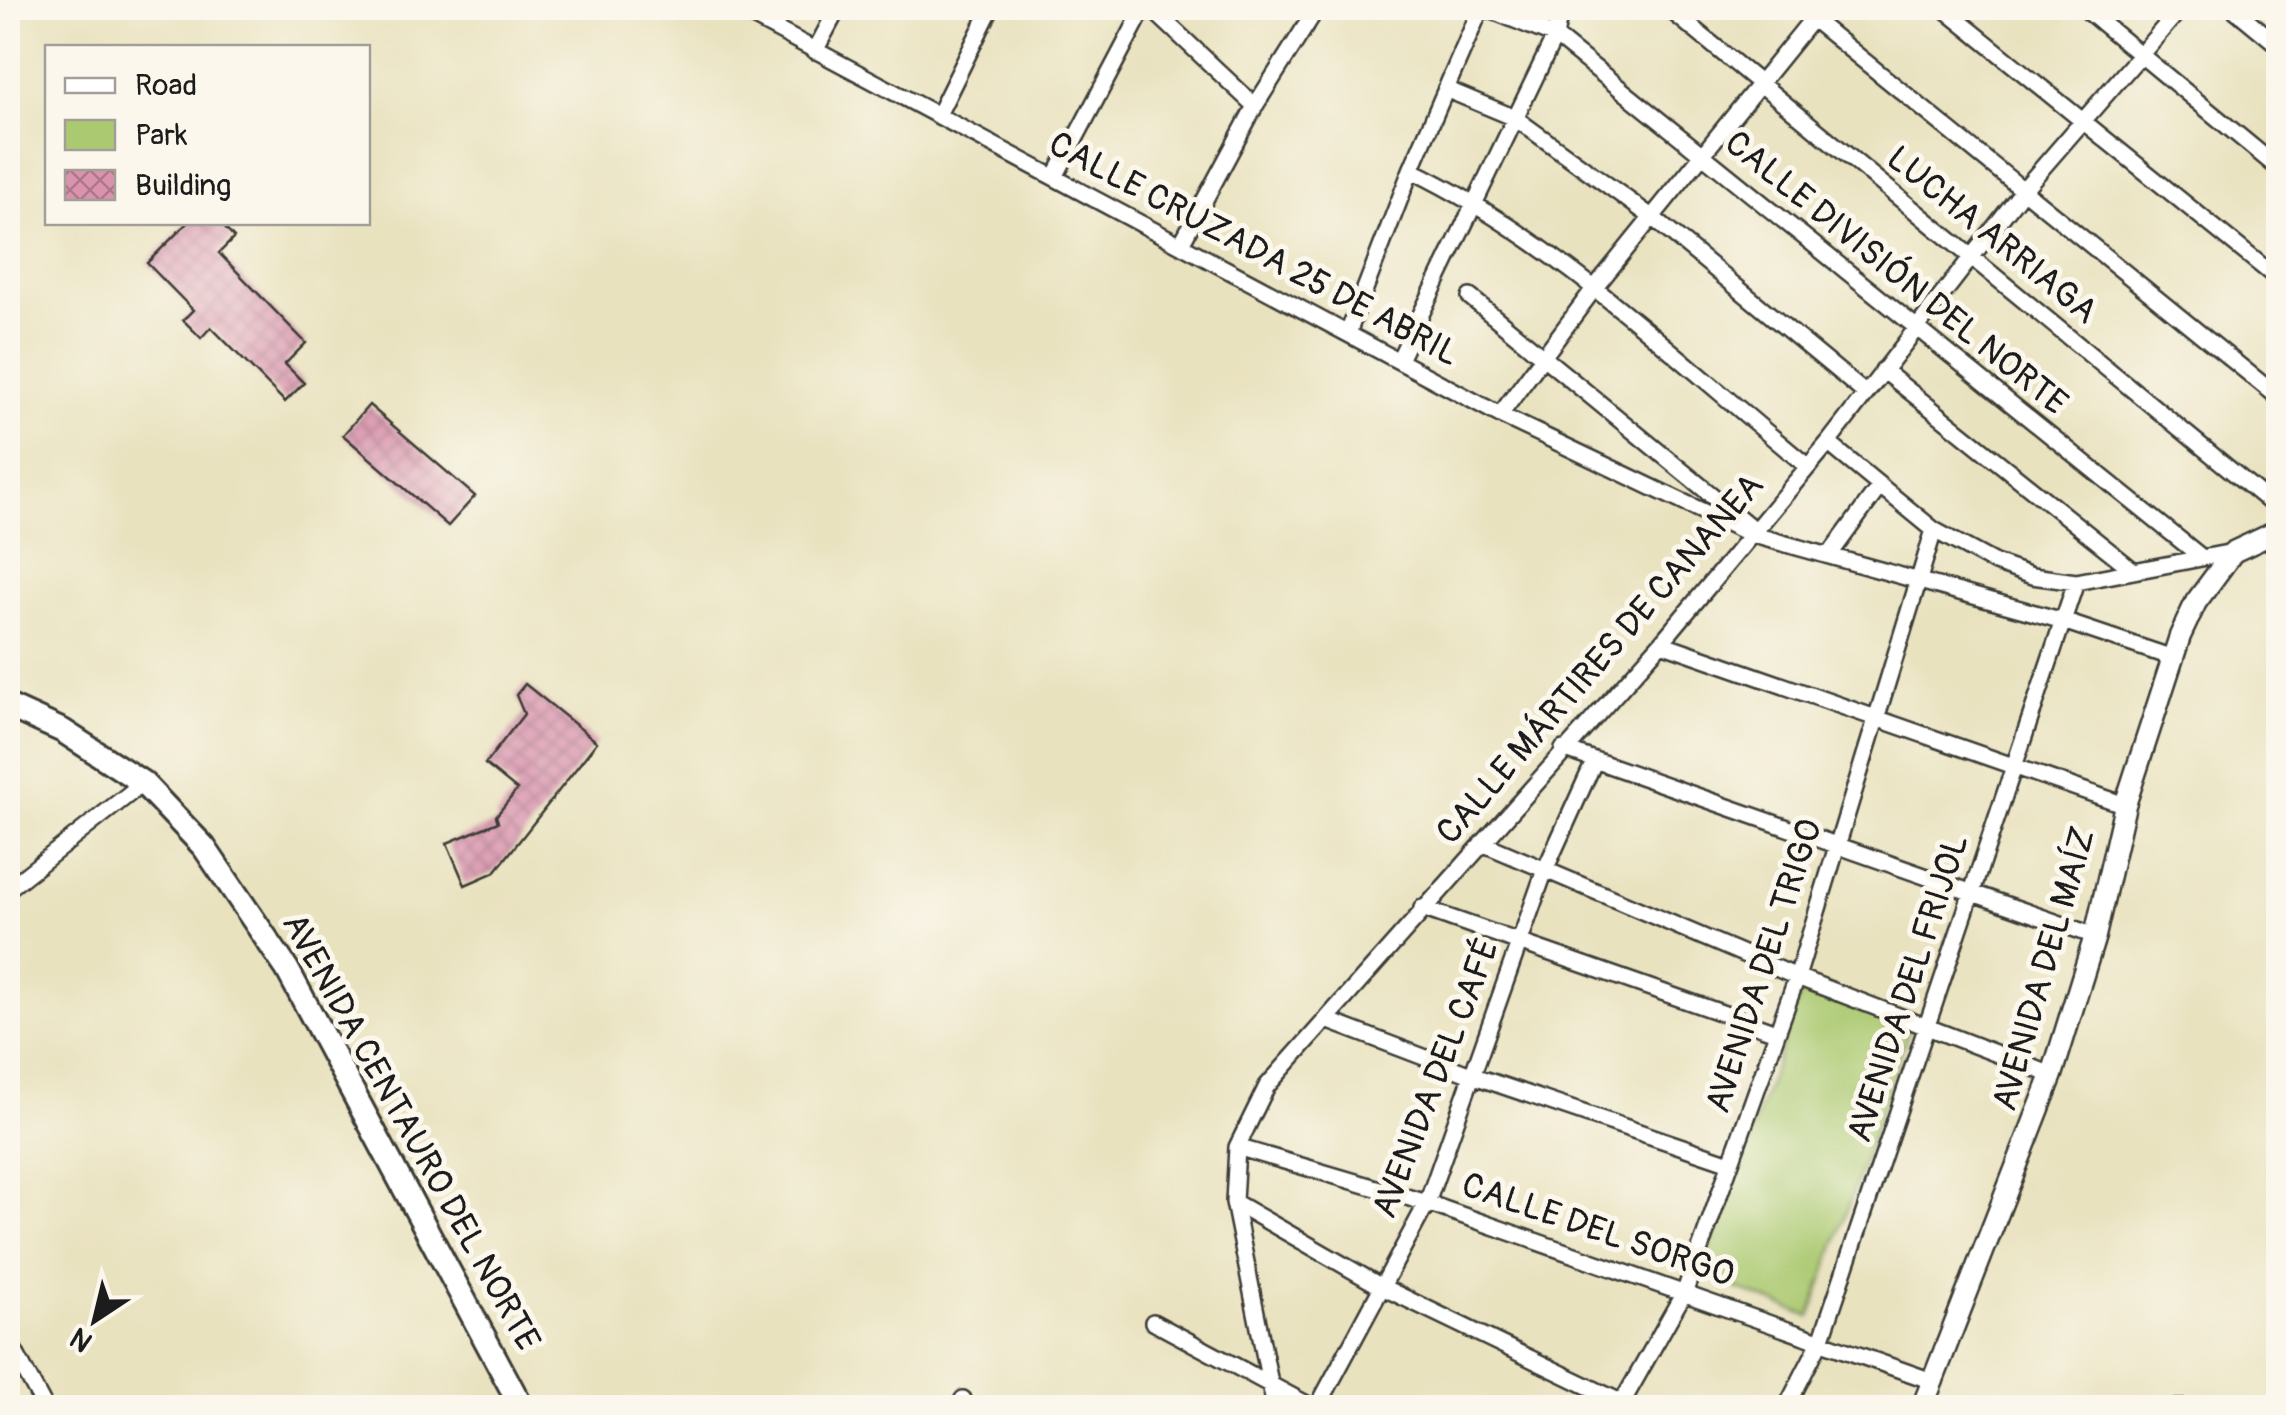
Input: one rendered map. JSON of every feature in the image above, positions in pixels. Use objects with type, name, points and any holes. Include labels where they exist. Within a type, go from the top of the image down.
[{"type":"main road","name":"AVENIDA CENTAURO DEL NORTE","points":[[8,706],[63,731],[143,783],[204,847],[287,969],[522,1408]]},
{"type":"street","name":"CALLE CRUZADA 25 DE ABRIL","points":[[736,8],[1500,415],[1751,532]]},
{"type":"street","points":[[815,51],[838,8]]},
{"type":"street","points":[[938,115],[990,8]]},
{"type":"street","points":[[1055,177],[1144,8]]},
{"type":"street","points":[[1152,8],[1255,106]]},
{"type":"street","points":[[1181,244],[1255,106],[1317,8]]},
{"type":"street","points":[[1348,333],[1411,170],[1483,8]]},
{"type":"street","name":"CALLE DIVISIÓN DEL NORTE","points":[[1483,8],[1556,36],[2200,556]]},
{"type":"street","points":[[1399,360],[1556,36],[1561,8]]},
{"type":"street","name":"LUCHA ARRIAGA","points":[[1668,8],[2278,509]]},
{"type":"street","points":[[1799,8],[1817,13],[2278,397]]},
{"type":"street","points":[[1943,8],[2278,279]]},
{"type":"street","points":[[2084,8],[2278,168]]},
{"type":"street","name":"CALLE MÁRTIRES DE CANANEA","points":[[1275,1408],[1234,1202],[1238,1147],[1267,1086],[1329,1021],[1422,908],[1660,642],[1828,442],[2024,189],[2182,8]]},
{"type":"street","points":[[2233,8],[2278,45]]},
{"type":"street","points":[[1500,415],[1594,290],[1817,13]]},
{"type":"street","points":[[1448,90],[1515,118],[1653,218],[1866,394]]},
{"type":"street","points":[[1411,170],[1478,202],[1594,290],[1807,466]]},
{"type":"street","points":[[1470,296],[1751,532],[2060,620],[2173,658]]},
{"type":"street","points":[[1883,370],[2134,570]]},
{"type":"street","points":[[1828,442],[1934,530],[1995,563],[2032,576],[2076,582],[2232,552],[2278,531]]},
{"type":"street","points":[[1831,553],[1880,486]]},
{"type":"street","name":"AVENIDA DEL TRIGO","points":[[1625,1405],[1685,1291],[1797,977],[1934,530]]},
{"type":"street","name":"AVENIDA DEL MAÍZ","points":[[1922,1408],[1936,1382],[2052,1075],[2096,936],[2125,804],[2173,658],[2196,602],[2232,552]]},
{"type":"street","name":"AVENIDA DEL FRIJOL","points":[[1786,1408],[1822,1338],[1928,1030],[2060,620],[2076,582]]},
{"type":"street","points":[[1660,642],[2125,804]]},
{"type":"street","points":[[1563,749],[2096,936]]},
{"type":"street","name":"AVENIDA DEL CAFÉ","points":[[1316,1408],[1426,1204],[1545,870],[1594,762]]},
{"type":"street","points":[[8,889],[143,783]]},
{"type":"street","points":[[1482,843],[1797,977],[2052,1075]]},
{"type":"street","points":[[1422,908],[1776,1032]]},
{"type":"street","points":[[1329,1021],[1471,1076],[1730,1164]]},
{"type":"street","name":"CALLE DEL SORGO","points":[[1238,1147],[1426,1204],[1685,1291],[1936,1382]]},
{"type":"street","points":[[1234,1202],[1380,1286],[1625,1405]]},
{"type":"street","points":[[1152,1322],[1316,1408]]},
{"type":"street","points":[[8,1339],[44,1408]]},
{"type":"street","points":[[2176,1408],[2193,1408]]},
{"type":"green space","points":[[1802,990],[1910,1028],[1810,1317],[1701,1274]]},
{"type":"building","points":[[185,225],[222,225],[234,238],[219,253],[306,343],[285,364],[304,383],[285,402],[211,327],[201,338],[183,320],[193,310],[147,263]]},
{"type":"building","points":[[369,405],[475,496],[448,526],[343,435]]},
{"type":"building","points":[[525,684],[597,742],[495,872],[465,885],[447,843],[498,822],[496,816],[517,790],[485,764],[524,714],[516,695]]}]
